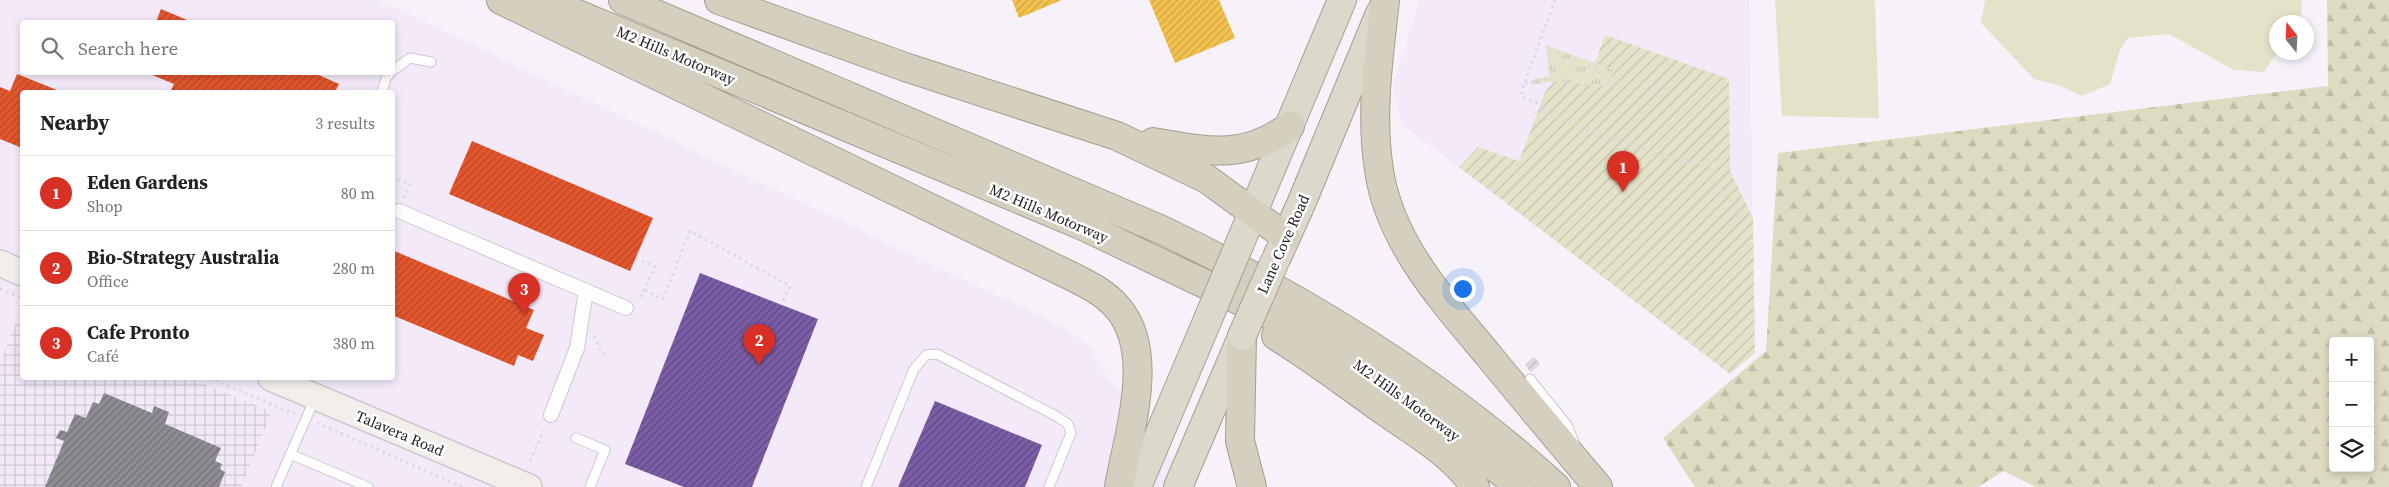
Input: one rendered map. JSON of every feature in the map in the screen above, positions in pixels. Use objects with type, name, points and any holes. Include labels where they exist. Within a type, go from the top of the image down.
[{"type":"highway","points":[[501,0],[1073,276],[1102,293],[1116,306],[1127,321],[1135,340],[1138,356],[1138,386],[1119,487]]},
{"type":"highway","name":"M2 Hills Motorway","points":[[544,0],[1083,226],[1297,328],[1386,381],[1520,487]]},
{"type":"highway","name":"M2 Hills Motorway","points":[[623,0],[1145,223],[1211,254],[1313,309],[1386,356],[1520,454],[1556,487]]},
{"type":"highway","points":[[719,0],[906,67],[1117,136],[1207,178],[1252,213],[1281,249]]},
{"type":"highway","points":[[1137,487],[1342,0]]},
{"type":"highway","points":[[1385,0],[1376,79],[1375,130],[1379,172],[1393,218],[1417,266],[1442,300],[1592,479]]},
{"type":"highway","name":"Lane Cove Road","points":[[1178,487],[1281,249],[1385,0]]},
{"type":"highway","points":[[1117,136],[1208,152],[1231,152],[1264,142],[1290,126]]},
{"type":"highway","points":[[1218,290],[1242,314],[1315,361],[1440,452],[1467,475],[1475,487]]},
{"type":"highway","points":[[1242,336],[1240,441],[1252,487]]},
{"type":"main road","points":[[0,263],[20,272]]},
{"type":"main road","name":"Talavera Road","points":[[274,380],[311,408],[529,487]]},
{"type":"street","points":[[399,210],[626,308]]},
{"type":"street","points":[[551,416],[577,348],[586,291]]},
{"type":"lane","points":[[395,70],[410,58],[431,62]]},
{"type":"lane","points":[[383,90],[386,78],[389,75]]},
{"type":"lane","points":[[866,487],[914,369],[926,355],[937,354],[1068,424],[1071,433],[1049,487]]},
{"type":"lane","points":[[1530,379],[1567,425],[1592,479]]},
{"type":"lane","points":[[276,487],[311,408]]},
{"type":"lane","points":[[576,438],[604,450],[590,487]]},
{"type":"lane","points":[[290,454],[368,487]]},
{"type":"path","points":[[1555,0],[1522,97],[1545,106],[1543,113],[1680,162],[1712,162],[1712,182],[1738,208],[1737,220]]},
{"type":"path","points":[[1525,84],[1552,78],[1549,49],[1561,53],[1563,62],[1582,68],[1596,68],[1604,79],[1610,82]]},
{"type":"path","points":[[1618,82],[1622,71]]},
{"type":"path","points":[[1653,93],[1656,85]]},
{"type":"path","points":[[395,177],[410,184],[399,210]]},
{"type":"path","points":[[645,290],[663,299],[690,231],[790,286],[781,305]]},
{"type":"path","points":[[606,300],[623,293],[640,301],[655,267],[636,258]]},
{"type":"path","points":[[0,289],[20,297]]},
{"type":"path","points":[[216,380],[311,408],[463,487]]},
{"type":"path","points":[[530,461],[544,430]]},
{"type":"shaded area","points":[[0,0],[379,0],[1069,330],[1091,348],[1100,367],[1196,487],[0,487]]},
{"type":"shaded area","points":[[1420,0],[1749,0],[1755,353],[1730,374],[1403,125],[1392,88]]},
{"type":"shaded area","points":[[20,314],[20,380],[194,380],[272,412],[241,487],[0,487],[0,363]]},
{"type":"green space","points":[[1775,0],[1875,0],[1879,118],[1782,116]]},
{"type":"green space","points":[[1985,0],[2302,0],[2301,15],[2269,15],[2269,60],[2272,60],[2264,72],[2234,70],[2169,34],[2128,38],[2120,50],[2110,84],[2082,96],[2058,85],[2034,79],[1981,23]]},
{"type":"green space","points":[[2327,0],[2389,0],[2389,487],[2036,487],[2003,471],[1978,487],[1695,487],[1663,438],[1766,351],[1778,153],[2328,86]]},
{"type":"green space","points":[[1605,35],[1729,79],[1730,171],[1753,218],[1755,353],[1730,374],[1459,167],[1478,147],[1519,161],[1545,92],[1554,81],[1608,86],[1614,70],[1595,63]]},
{"type":"green space","points":[[1546,45],[1614,70],[1608,86],[1554,81],[1531,85],[1533,80],[1549,76]]},
{"type":"building: Homes","points":[[1012,0],[1062,0],[1019,18]]},
{"type":"building: Homes","points":[[1149,0],[1219,0],[1235,38],[1175,63]]},
{"type":"building: Shops","points":[[161,9],[187,20],[157,20]]},
{"type":"building: Shops","points":[[17,74],[57,90],[20,90],[20,147],[0,139],[0,87],[10,91]]},
{"type":"building: Shops","points":[[152,75],[319,75],[339,84],[336,90],[171,90],[174,84]]},
{"type":"building: Shops","points":[[472,141],[653,218],[630,271],[449,194]]},
{"type":"building: Shops","points":[[395,251],[534,310],[526,328],[544,335],[533,361],[518,355],[514,366],[395,316]]},
{"type":"building: Offices","points":[[700,273],[818,319],[752,487],[684,487],[625,464]]},
{"type":"building: Offices","points":[[935,401],[1042,445],[1025,487],[898,487]]},
{"type":"building: Industry","points":[[104,393],[152,413],[154,406],[169,412],[165,424],[221,448],[215,461],[222,464],[220,469],[225,472],[219,487],[45,487],[64,441],[56,438],[60,430],[67,432],[75,414],[86,418],[93,402],[99,404]]},
{"type":"building: Other","points":[[1534,357],[1540,364],[1531,372],[1525,365]]},
{"type":"place","name":"Eden Gardens","points":[[1623,192]]},
{"type":"place","name":"Cafe Pronto","points":[[524,314]]},
{"type":"place","name":"Bio-Strategy Australia","points":[[759,365]]}]
